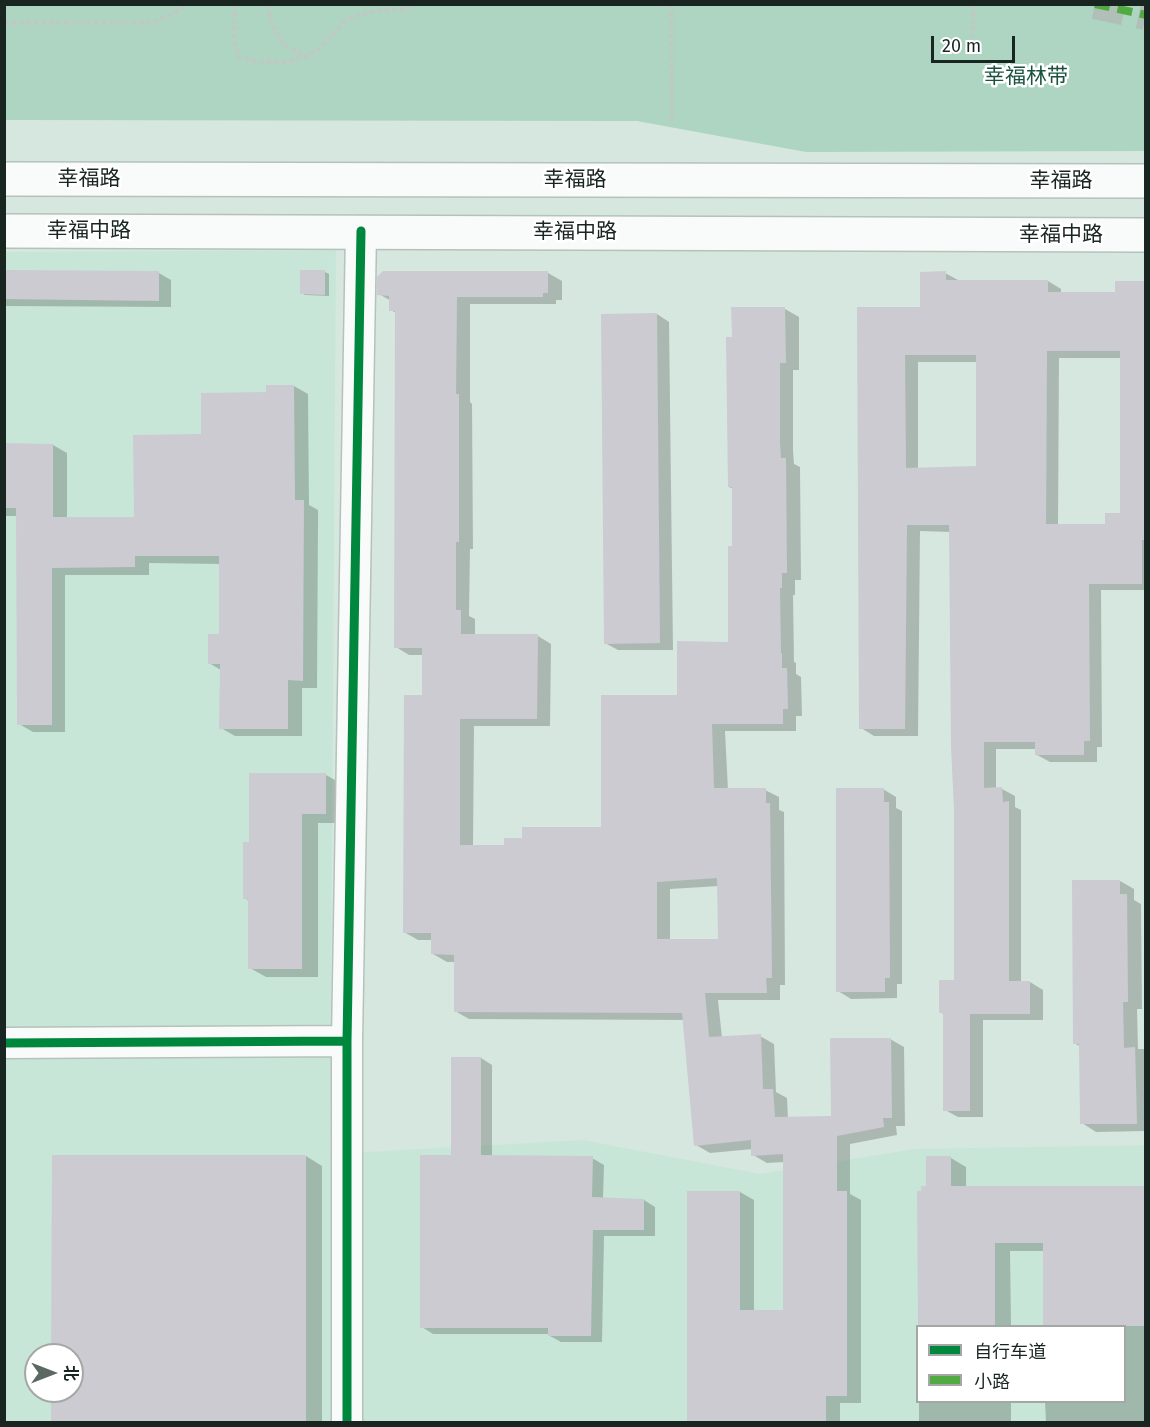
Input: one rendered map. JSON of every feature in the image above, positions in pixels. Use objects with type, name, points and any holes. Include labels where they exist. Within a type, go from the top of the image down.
[{"type":"main road","name":"幸福路","points":[[4,179],[1146,181]]},
{"type":"main road","name":"幸福中路","points":[[4,231],[1146,235]]},
{"type":"street","points":[[347,1422],[347,1041],[361,231]]},
{"type":"street","points":[[4,1043],[347,1041]]},
{"type":"path","points":[[4,23],[152,23],[187,4]]},
{"type":"path","points":[[235,4],[234,38],[238,57],[255,61],[287,62],[305,57],[319,49],[345,21],[357,15],[381,10],[402,10],[418,4]]},
{"type":"path","points":[[268,4],[270,19],[282,43],[305,57]]},
{"type":"path","points":[[973,4],[973,37]]},
{"type":"path","points":[[670,6],[672,121]]},
{"type":"shaded area","points":[[336,250],[330,1154],[583,1140],[760,1174],[914,1149],[1145,1145],[1145,1422],[5,1422],[4,252]]},
{"type":"green space","name":"幸福林带","points":[[5,4],[1145,5],[1145,151],[806,152],[637,121],[5,120]]},
{"type":"building","points":[[4,270],[159,271],[159,301],[4,299]]},
{"type":"building","points":[[300,270],[325,270],[325,295],[300,294]]},
{"type":"building","points":[[383,271],[548,271],[548,293],[543,293],[543,297],[457,297],[459,542],[456,542],[456,610],[461,610],[461,634],[538,634],[537,719],[460,719],[460,845],[504,845],[504,838],[522,838],[522,827],[601,827],[601,695],[677,695],[677,641],[728,642],[728,546],[732,546],[732,487],[728,487],[726,337],[732,337],[731,307],[785,307],[786,363],[780,363],[780,442],[781,458],[786,458],[787,573],[782,573],[782,588],[780,588],[781,653],[782,668],[787,668],[788,709],[783,709],[783,724],[712,724],[714,788],[766,788],[766,803],[770,803],[772,978],[766,978],[767,993],[705,993],[709,1037],[761,1034],[763,1089],[773,1089],[775,1117],[831,1116],[830,1038],[891,1038],[892,1118],[883,1118],[884,1127],[837,1136],[837,1191],[847,1191],[847,1396],[826,1396],[826,1422],[687,1422],[687,1191],[740,1191],[740,1310],[783,1310],[783,1154],[751,1156],[751,1140],[694,1146],[682,1013],[454,1012],[454,955],[431,954],[431,933],[403,933],[404,695],[422,695],[422,648],[394,648],[395,311],[389,311],[389,296],[377,295],[377,277]],"holes":[[[717,878],[718,939],[657,939],[657,882]]]},
{"type":"building","points":[[946,271],[946,280],[1048,280],[1048,292],[1115,292],[1115,281],[1146,281],[1146,540],[1142,540],[1142,584],[1089,584],[1090,741],[1084,741],[1084,755],[1035,755],[1035,742],[984,742],[984,788],[1002,787],[1003,802],[1009,801],[1009,981],[1030,981],[1030,1014],[970,1014],[970,1111],[943,1111],[943,1013],[939,1013],[939,980],[954,980],[954,809],[951,747],[949,525],[907,525],[905,729],[859,729],[857,307],[920,307],[920,272]],"holes":[[[1047,351],[1120,351],[1120,513],[1105,513],[1105,524],[1046,524]],[[905,355],[976,355],[976,466],[906,468]]]},
{"type":"building","points":[[657,313],[660,643],[604,644],[601,314]]},
{"type":"building","points":[[266,385],[294,385],[295,500],[304,500],[303,681],[288,680],[288,729],[219,729],[220,664],[208,664],[208,634],[219,634],[219,556],[135,556],[135,567],[52,568],[52,725],[17,725],[16,508],[4,508],[4,443],[53,444],[53,517],[134,517],[133,435],[201,434],[201,393],[266,392]]},
{"type":"building","points":[[249,773],[326,773],[326,814],[302,814],[302,969],[248,969],[248,899],[243,899],[243,842],[249,842]]},
{"type":"building","points":[[836,788],[884,788],[884,802],[889,802],[890,978],[885,978],[885,992],[836,992]]},
{"type":"building","points":[[1072,880],[1120,880],[1120,894],[1127,894],[1128,1002],[1123,1002],[1124,1048],[1135,1047],[1137,1124],[1080,1124],[1079,1044],[1073,1044]]},
{"type":"building","points":[[451,1057],[481,1057],[481,1155],[593,1156],[592,1197],[644,1199],[644,1230],[593,1230],[591,1336],[548,1336],[548,1328],[420,1328],[420,1155],[451,1155]]},
{"type":"building","points":[[52,1155],[306,1155],[306,1422],[51,1422],[51,1403],[84,1403],[84,1343],[51,1343]]},
{"type":"building","points":[[926,1156],[951,1156],[951,1186],[1146,1186],[1146,1326],[1043,1325],[1043,1243],[995,1243],[995,1325],[918,1325],[917,1191],[921,1191],[921,1186],[926,1186]]},
{"type":"tunnel","points":[[1095,4],[1146,15]]},
{"type":"marked path","points":[[1095,4],[1146,15]]},
{"type":"cycle path","points":[[347,1422],[347,1041],[361,231]]},
{"type":"cycle path","points":[[4,1043],[347,1041]]}]
